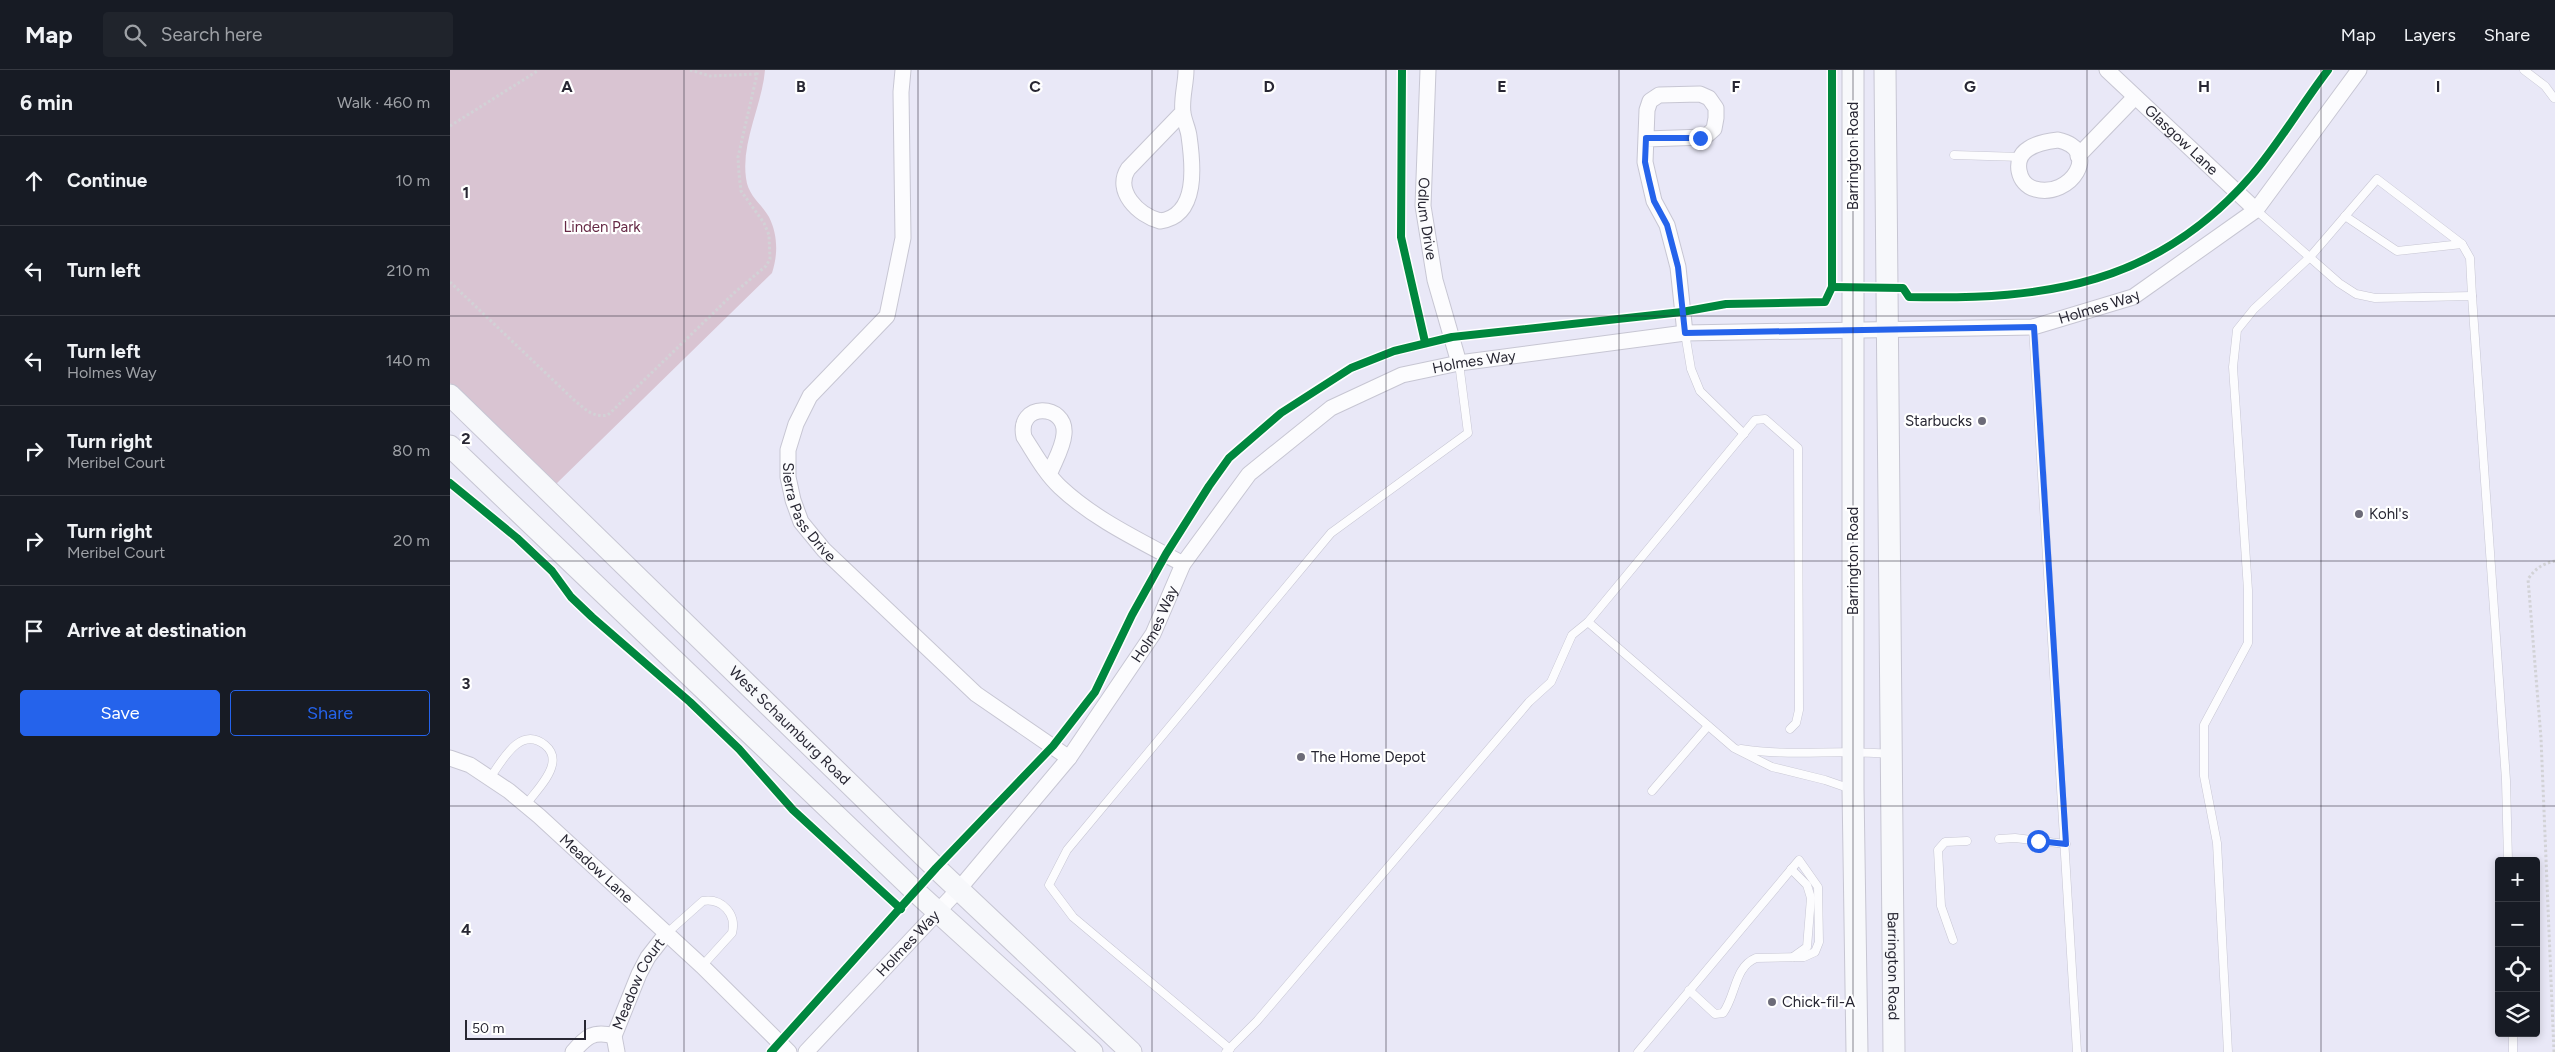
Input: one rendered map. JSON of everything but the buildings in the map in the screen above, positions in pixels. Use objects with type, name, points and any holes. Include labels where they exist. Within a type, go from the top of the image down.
[{"type":"main road","name":"Barrington Road","points":[[1853,70],[1853,789],[1856,1052]]},
{"type":"main road","name":"Barrington Road","points":[[1885,70],[1894,1052]]},
{"type":"main road","name":"West Schaumburg Road","points":[[450,396],[959,889],[1131,1052]]},
{"type":"main road","points":[[450,446],[916,892],[1092,1052]]},
{"type":"street","name":"Sierra Pass Drive","points":[[903,70],[901,92],[903,238],[887,316],[810,396],[796,424],[788,450],[788,477],[793,500],[801,522],[824,550],[976,694],[1070,758]]},
{"type":"street","points":[[1183,112],[1128,169],[1122,181],[1125,196],[1146,215],[1160,221],[1174,217],[1180,211],[1191,186],[1188,134],[1183,112],[1186,70]]},
{"type":"street","name":"Odlum Drive","points":[[1428,70],[1423,206],[1435,280],[1459,363]]},
{"type":"street","name":"Glasgow Lane","points":[[2107,70],[2256,210]]},
{"type":"street","name":"Holmes Way","points":[[806,1052],[959,889],[1070,758],[1153,634],[1183,564],[1248,474],[1331,408],[1402,375],[1459,363],[1685,333],[2034,327],[2133,297],[2256,210],[2359,70]]},
{"type":"street","points":[[1646,138],[1705,137],[1711,133],[1716,124],[1716,108],[1710,98],[1700,94],[1654,97],[1647,110],[1645,162],[1654,201],[1667,225],[1678,267],[1685,333]]},
{"type":"street","points":[[2078,156],[2135,97]]},
{"type":"street","points":[[2058,140],[2072,146],[2078,156],[2080,166],[2073,180],[2067,184],[2044,190],[2030,188],[2024,183],[2018,170],[2021,157],[2028,149],[2058,140]]},
{"type":"street","points":[[1049,474],[1060,488],[1098,517],[1183,564]]},
{"type":"street","name":"Meadow Lane","points":[[450,758],[470,765],[526,805],[702,966],[789,1052]]},
{"type":"street","name":"Meadow Court","points":[[617,1052],[614,1036],[648,957],[666,934]]},
{"type":"street","name":"Meadow Court","points":[[573,1052],[588,1035],[597,1033],[614,1036]]},
{"type":"lane","points":[[2524,70],[2545,86],[2554,98]]},
{"type":"lane","points":[[1954,156],[2021,157]]},
{"type":"lane","points":[[2228,1052],[2217,843],[2204,776],[2204,725],[2248,643],[2248,590],[2233,367],[2237,330],[2254,309],[2310,257],[2377,179],[2462,244],[2470,258],[2506,780],[2508,857]]},
{"type":"lane","points":[[2256,210],[2339,283],[2356,294],[2375,298],[2472,296]]},
{"type":"lane","points":[[2345,216],[2397,251],[2462,244]]},
{"type":"lane","points":[[2034,327],[2077,1052]]},
{"type":"lane","points":[[1685,333],[1691,369],[1700,391],[1744,434]]},
{"type":"lane","points":[[1459,363],[1468,433],[1331,533],[1067,850],[1049,885],[1073,917],[1228,1050],[1257,1021],[1529,702],[1552,682],[1572,635],[1588,622],[1755,420],[1765,419],[1798,448],[1799,710],[1796,722],[1790,729]]},
{"type":"lane","points":[[1588,622],[1734,748],[1772,767],[1853,789]]},
{"type":"lane","points":[[1652,791],[1708,726]]},
{"type":"lane","points":[[490,778],[514,746],[522,740],[538,740],[544,744],[553,755],[553,763],[526,805]]},
{"type":"lane","points":[[1734,748],[1771,754],[1853,750],[1891,754]]},
{"type":"lane","points":[[1999,839],[2015,838],[2066,844]]},
{"type":"lane","points":[[1953,940],[1941,906],[1938,850],[1944,842],[1967,841]]},
{"type":"lane","points":[[1638,1052],[1689,990],[1799,860],[1818,887],[1819,942],[1816,952],[1804,957],[1756,958],[1749,961],[1742,967],[1729,1005],[1723,1013],[1715,1014],[1689,990]]},
{"type":"lane","points":[[1791,869],[1807,885],[1812,898],[1807,947],[1792,957]]},
{"type":"lane","points":[[666,934],[703,901],[713,901],[724,906],[731,915],[732,932],[702,966]]},
{"type":"lane","points":[[2513,1037],[2513,1052]]},
{"type":"path","points":[[450,126],[539,70]]},
{"type":"path","points":[[450,282],[580,404],[598,417],[608,415],[734,292],[766,266],[770,259],[769,236],[764,223],[741,191],[739,174],[740,149],[758,72],[710,76],[690,70]]},
{"type":"path","points":[[2554,1052],[2541,738],[2528,579],[2534,570],[2543,563],[2555,561]]},
{"type":"green space","name":"Linden Park","points":[[450,70],[765,70],[746,151],[745,164],[749,190],[766,212],[774,231],[776,252],[772,273],[555,485],[450,383]]},
{"type":"cycle path","points":[[1402,70],[1401,237],[1425,342]]},
{"type":"cycle path","points":[[771,1052],[936,868],[1053,746],[1095,692],[1132,615],[1166,554],[1209,486],[1229,458],[1281,413],[1351,368],[1394,351],[1452,337],[1682,312],[1726,304],[1825,302],[1832,287],[1832,70]]},
{"type":"cycle path","points":[[1832,287],[1903,288],[1909,297],[2007,295],[2053,289],[2097,278],[2138,263],[2178,241],[2216,212],[2252,175],[2328,70]]},
{"type":"cycle path","points":[[450,483],[517,538],[552,571],[571,597],[690,702],[739,749],[793,810],[901,909]]},
{"type":"place","name":"Starbucks","points":[[1982,421]]},
{"type":"place","name":"Kohl's","points":[[2359,514]]},
{"type":"place","name":"The Home Depot","points":[[1301,757]]},
{"type":"place","name":"Chick-fil-A","points":[[1772,1002]]},
{"type":"route","points":[[1700,138],[1646,138],[1645,162],[1654,201],[1667,225],[1678,267],[1685,333],[1768,330],[2034,327],[2066,844],[2038,841]]}]
